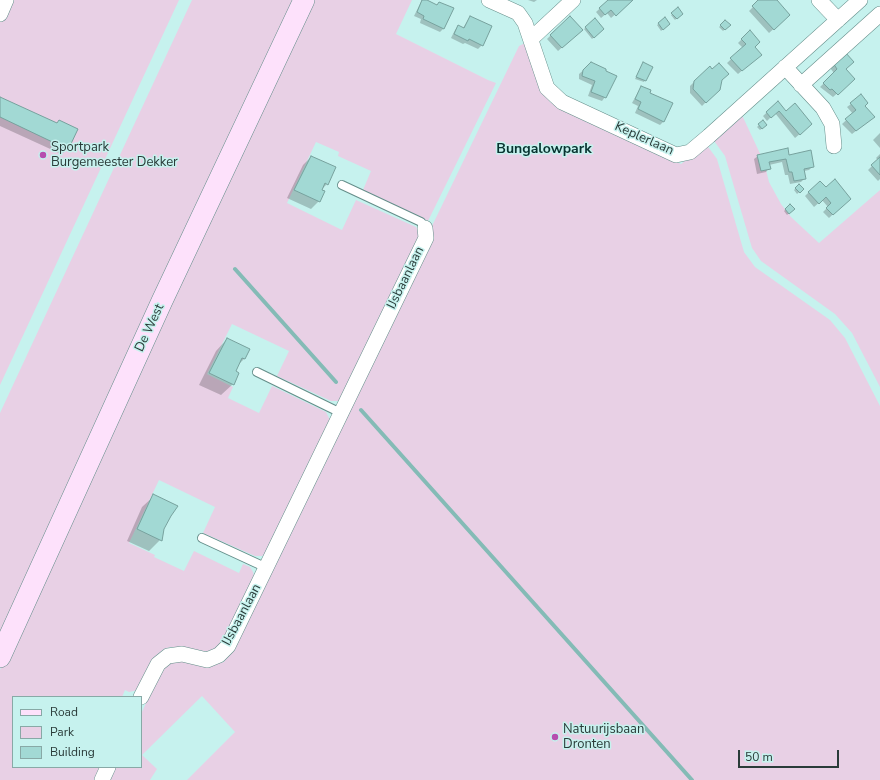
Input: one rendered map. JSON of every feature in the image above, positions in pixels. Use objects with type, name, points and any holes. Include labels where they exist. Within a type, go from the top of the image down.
[{"type":"main road","name":"De West","points":[[0,657],[159,308],[304,0]]},
{"type":"street","points":[[0,14],[6,0]]},
{"type":"street","name":"Keplerlaan","points":[[489,0],[518,13],[525,23],[547,88],[562,102],[676,155],[690,152],[860,0]]},
{"type":"street","points":[[531,39],[573,0]]},
{"type":"street","points":[[819,0],[838,20]]},
{"type":"street","points":[[801,85],[880,14]]},
{"type":"street","points":[[785,67],[823,108],[832,124],[834,146]]},
{"type":"street","name":"IJsbaanlaan","points":[[142,696],[158,664],[168,656],[182,654],[207,660],[218,655],[228,646],[426,238],[425,228]]},
{"type":"street","points":[[102,780],[108,768]]},
{"type":"lane","name":"IJsbaanlaan","points":[[342,185],[421,222],[425,228]]},
{"type":"lane","points":[[257,372],[341,412]]},
{"type":"lane","name":"IJsbaanlaan","points":[[202,538],[267,568]]},
{"type":"green space","name":"Sportpark Burgemeester Dekker","points":[[0,0],[179,0],[0,385]]},
{"type":"green space","points":[[192,0],[298,0],[0,640],[0,413]]},
{"type":"green space","points":[[311,0],[412,0],[396,34],[496,83],[428,221],[363,190],[371,171],[338,156],[339,152],[316,142],[287,203],[342,230],[356,200],[416,227],[420,234],[342,397],[338,401],[331,401],[277,376],[289,351],[232,324],[207,374],[233,387],[228,398],[259,413],[272,386],[326,412],[330,420],[265,554],[262,556],[255,556],[203,533],[215,507],[159,480],[129,543],[184,571],[194,551],[239,573],[243,564],[250,567],[254,576],[223,640],[217,648],[208,652],[181,647],[164,649],[154,658],[138,690],[129,692],[125,690],[122,696],[12,696],[12,768],[103,768],[97,780],[0,780],[0,670]]},
{"type":"green space","points":[[525,43],[538,83],[550,102],[681,164],[706,144],[717,159],[744,252],[755,267],[830,320],[845,338],[880,406],[880,780],[187,780],[235,732],[202,696],[142,755],[142,712],[162,668],[172,660],[209,665],[224,662],[433,238],[432,226],[519,46]]},
{"type":"green space","points":[[741,113],[764,162],[769,182],[781,204],[791,217],[819,243],[880,190],[880,387],[852,333],[835,314],[761,261],[752,248],[725,156],[712,138]]},
{"type":"green space","points":[[142,755],[157,769],[150,780],[110,780],[116,768],[142,768]]},
{"type":"building","points":[[422,0],[427,0],[437,5],[439,2],[454,8],[444,29],[423,19],[424,16],[417,12]]},
{"type":"building","points":[[608,0],[633,0],[616,16],[611,10],[605,15],[599,8]]},
{"type":"building","points":[[758,0],[777,0],[790,15],[774,30],[752,6]]},
{"type":"building","points":[[678,7],[683,14],[677,19],[671,13]]},
{"type":"building","points":[[470,16],[492,26],[483,46],[454,34],[458,25],[464,28]]},
{"type":"building","points":[[570,16],[583,30],[562,48],[550,35]]},
{"type":"building","points":[[665,17],[670,24],[663,30],[658,23]]},
{"type":"building","points":[[595,18],[604,29],[594,38],[585,27]]},
{"type":"building","points":[[725,20],[731,25],[725,30],[720,25]]},
{"type":"building","points":[[750,30],[760,42],[755,47],[762,55],[742,71],[730,58],[746,44],[741,39]]},
{"type":"building","points":[[845,52],[854,62],[846,69],[855,79],[838,95],[823,83],[837,69],[833,63]]},
{"type":"building","points":[[591,62],[617,76],[606,98],[591,92],[595,81],[582,76],[583,70]]},
{"type":"building","points":[[643,62],[653,67],[646,81],[636,77]]},
{"type":"building","points":[[719,63],[729,74],[722,80],[720,90],[706,103],[693,89],[694,81],[710,66],[712,69]]},
{"type":"building","points":[[641,86],[651,90],[650,93],[673,103],[664,122],[638,109],[641,102],[635,99]]},
{"type":"building","points":[[861,94],[868,103],[865,106],[875,117],[856,131],[845,119],[856,110],[850,103]]},
{"type":"building","points":[[0,97],[57,123],[59,120],[78,129],[69,148],[66,146],[65,148],[0,117]]},
{"type":"building","points":[[778,101],[786,111],[795,103],[812,124],[800,135],[779,111],[771,118],[766,112]]},
{"type":"building","points":[[763,120],[767,125],[762,129],[758,124]]},
{"type":"building","points":[[788,148],[789,155],[811,150],[814,167],[804,169],[806,179],[794,181],[792,172],[789,172],[786,159],[769,162],[771,169],[761,171],[757,155]]},
{"type":"building","points":[[311,156],[336,167],[328,185],[325,183],[322,190],[325,191],[320,202],[294,190]]},
{"type":"building","points":[[880,157],[880,175],[871,165]]},
{"type":"building","points":[[835,179],[851,199],[833,215],[826,208],[831,203],[826,197],[819,204],[808,192],[820,181],[826,187]]},
{"type":"building","points":[[799,184],[804,189],[800,193],[795,188]]},
{"type":"building","points":[[790,204],[795,209],[789,214],[785,209]]},
{"type":"building","points":[[227,338],[250,349],[245,359],[242,358],[236,371],[239,373],[234,385],[209,373]]},
{"type":"building","points":[[153,494],[178,506],[164,529],[162,541],[137,529]]},
{"type":"waterway","points":[[235,269],[336,382]]},
{"type":"waterway","points":[[361,410],[692,780]]},
{"type":"place","name":"Sportpark Burgemeester Dekker","points":[[43,155]]},
{"type":"place","name":"Natuurijsbaan Dronten","points":[[555,737]]},
{"type":"district","name":"Bungalowpark","points":[[544,150]]}]
